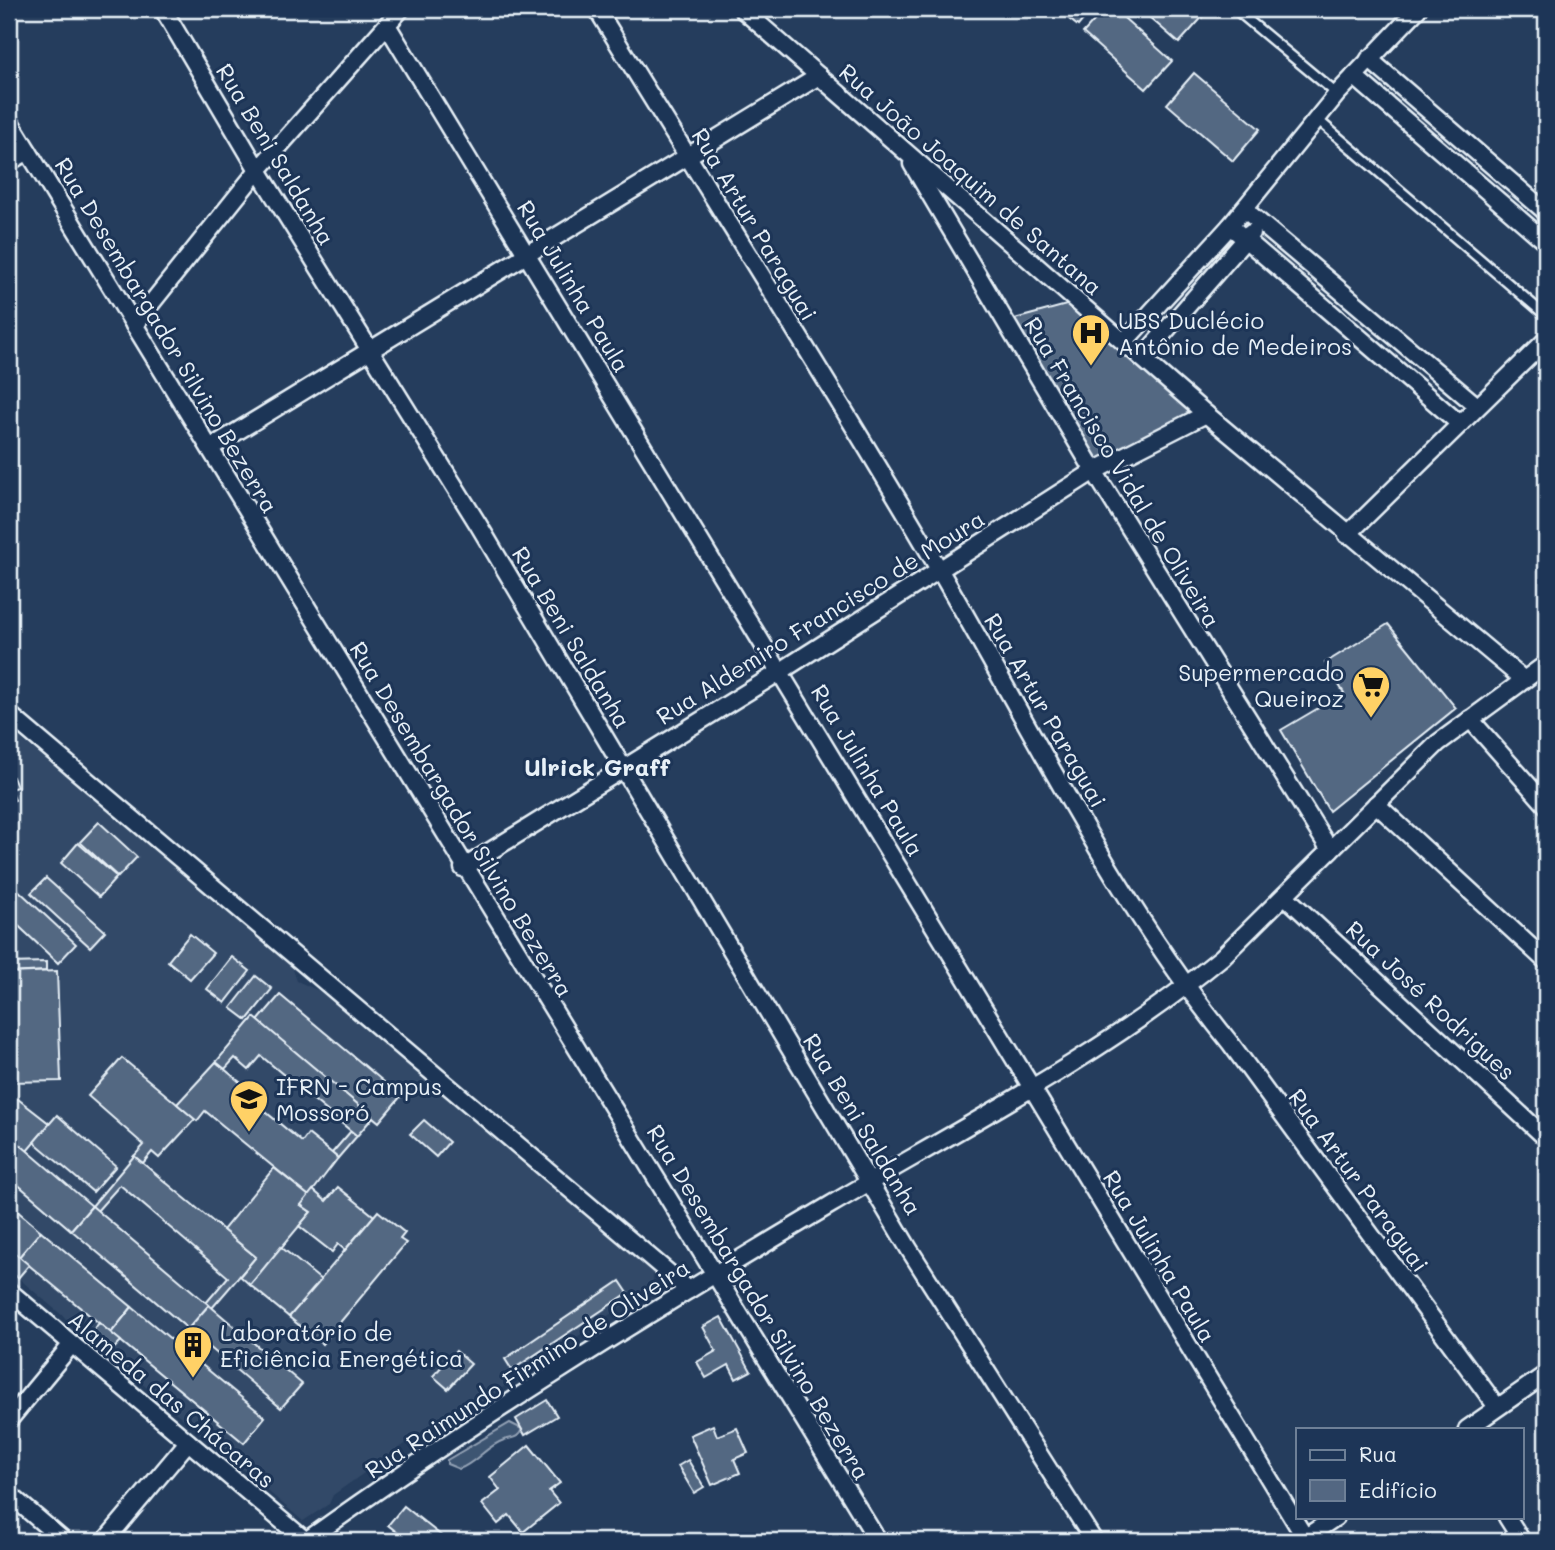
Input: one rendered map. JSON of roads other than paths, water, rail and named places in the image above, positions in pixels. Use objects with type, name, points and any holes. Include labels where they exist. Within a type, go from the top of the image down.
[{"type":"street","name":"Rua Beni Saldanha","points":[[163,9],[258,170],[478,524],[872,1181],[909,1249],[1094,1541]]},
{"type":"street","points":[[134,325],[258,170],[401,9]]},
{"type":"street","name":"Rua Artur Paraguai","points":[[597,9],[939,569],[1089,831],[1185,987],[1231,1044],[1497,1408]]},
{"type":"street","name":"Rua João Joaquim de Santana","points":[[742,9],[1347,535],[1524,680]]},
{"type":"street","points":[[1124,342],[1230,226],[1337,94],[1418,9]]},
{"type":"street","name":"Rua Julinha Paula","points":[[387,25],[1034,1087],[1110,1221],[1304,1540]]},
{"type":"street","points":[[1369,60],[1546,212]]},
{"type":"street","points":[[210,448],[819,75]]},
{"type":"street","points":[[1354,76],[1546,242]]},
{"type":"street","name":"Rua Desembargador Silvino Bezerra","points":[[9,120],[463,868],[716,1273],[877,1541]]},
{"type":"street","points":[[9,162],[28,151]]},
{"type":"street","name":"Rua Francisco Vidal de Oliveira","points":[[905,151],[1094,471],[1330,850]]},
{"type":"street","points":[[1244,209],[1477,405]]},
{"type":"street","points":[[1142,358],[1260,222]]},
{"type":"street","points":[[1230,226],[1460,424]]},
{"type":"street","points":[[1347,535],[1546,340]]},
{"type":"street","name":"Rua Aldemiro Francisco de Moura","points":[[463,868],[781,671],[1094,471],[1206,414]]},
{"type":"street","name":"Rua Raimundo Firmino de Oliveira","points":[[306,1541],[509,1403],[716,1273],[1034,1087],[1185,987],[1222,957],[1438,743],[1546,664]]},
{"type":"street","points":[[9,715],[689,1290]]},
{"type":"street","points":[[1470,719],[1546,805]]},
{"type":"street","points":[[1376,804],[1546,961]]},
{"type":"street","name":"Rua José Rodrigues","points":[[1285,896],[1546,1138]]},
{"type":"street","name":"Alameda das Chácaras","points":[[9,1291],[306,1541]]},
{"type":"street","points":[[9,1420],[72,1344]]},
{"type":"street","points":[[1467,1428],[1546,1374]]},
{"type":"street","points":[[105,1541],[188,1442]]},
{"type":"street","points":[[9,1494],[64,1541]]},
{"type":"street","points":[[1304,1540],[1335,1518]]},
{"type":"street","points":[[1508,1518],[1522,1541]]},
{"type":"lane","points":[[1235,9],[1337,94]]},
{"type":"lane","points":[[1317,119],[1544,314]]},
{"type":"place","name":"UBS Duclécio Antônio de Medeiros","points":[[1091,367]]},
{"type":"place","name":"Supermercado Queiroz","points":[[1371,719]]},
{"type":"place","name":"IFRN - Campus Mossoró","points":[[249,1133]]},
{"type":"place","name":"Laboratório de Eficiência Energética","points":[[193,1379]]},
{"type":"district","name":"Ulrick Graff","points":[[597,766]]}]
